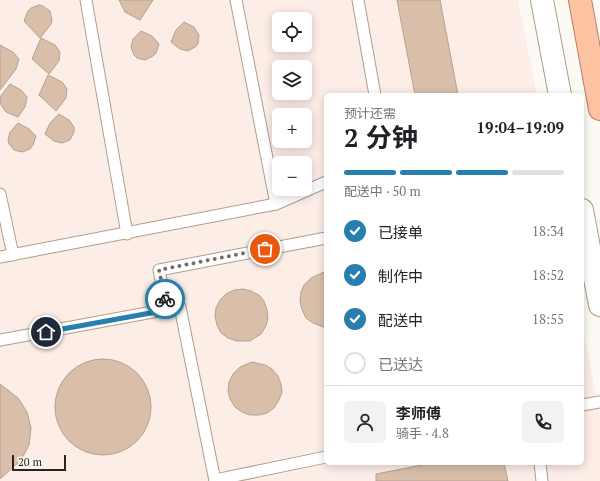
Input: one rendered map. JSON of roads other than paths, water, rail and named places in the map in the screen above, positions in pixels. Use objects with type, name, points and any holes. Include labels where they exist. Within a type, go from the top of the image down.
[{"type":"highway","points":[[580,0],[600,109]]},
{"type":"main road","points":[[542,0],[560,93]]},
{"type":"main road","points":[[584,232],[586,254],[600,305]]},
{"type":"lane","points":[[86,0],[127,234]]},
{"type":"lane","points":[[236,0],[276,204]]},
{"type":"lane","points":[[358,0],[375,93]]},
{"type":"lane","points":[[0,257],[127,234],[276,204],[324,183]]},
{"type":"lane","points":[[0,194],[13,255]]},
{"type":"lane","points":[[167,310],[159,270],[324,238]]},
{"type":"lane","points":[[0,340],[180,307],[215,480],[324,457]]},
{"type":"lane","points":[[584,405],[600,402]]},
{"type":"lane","points":[[540,465],[542,481]]}]
